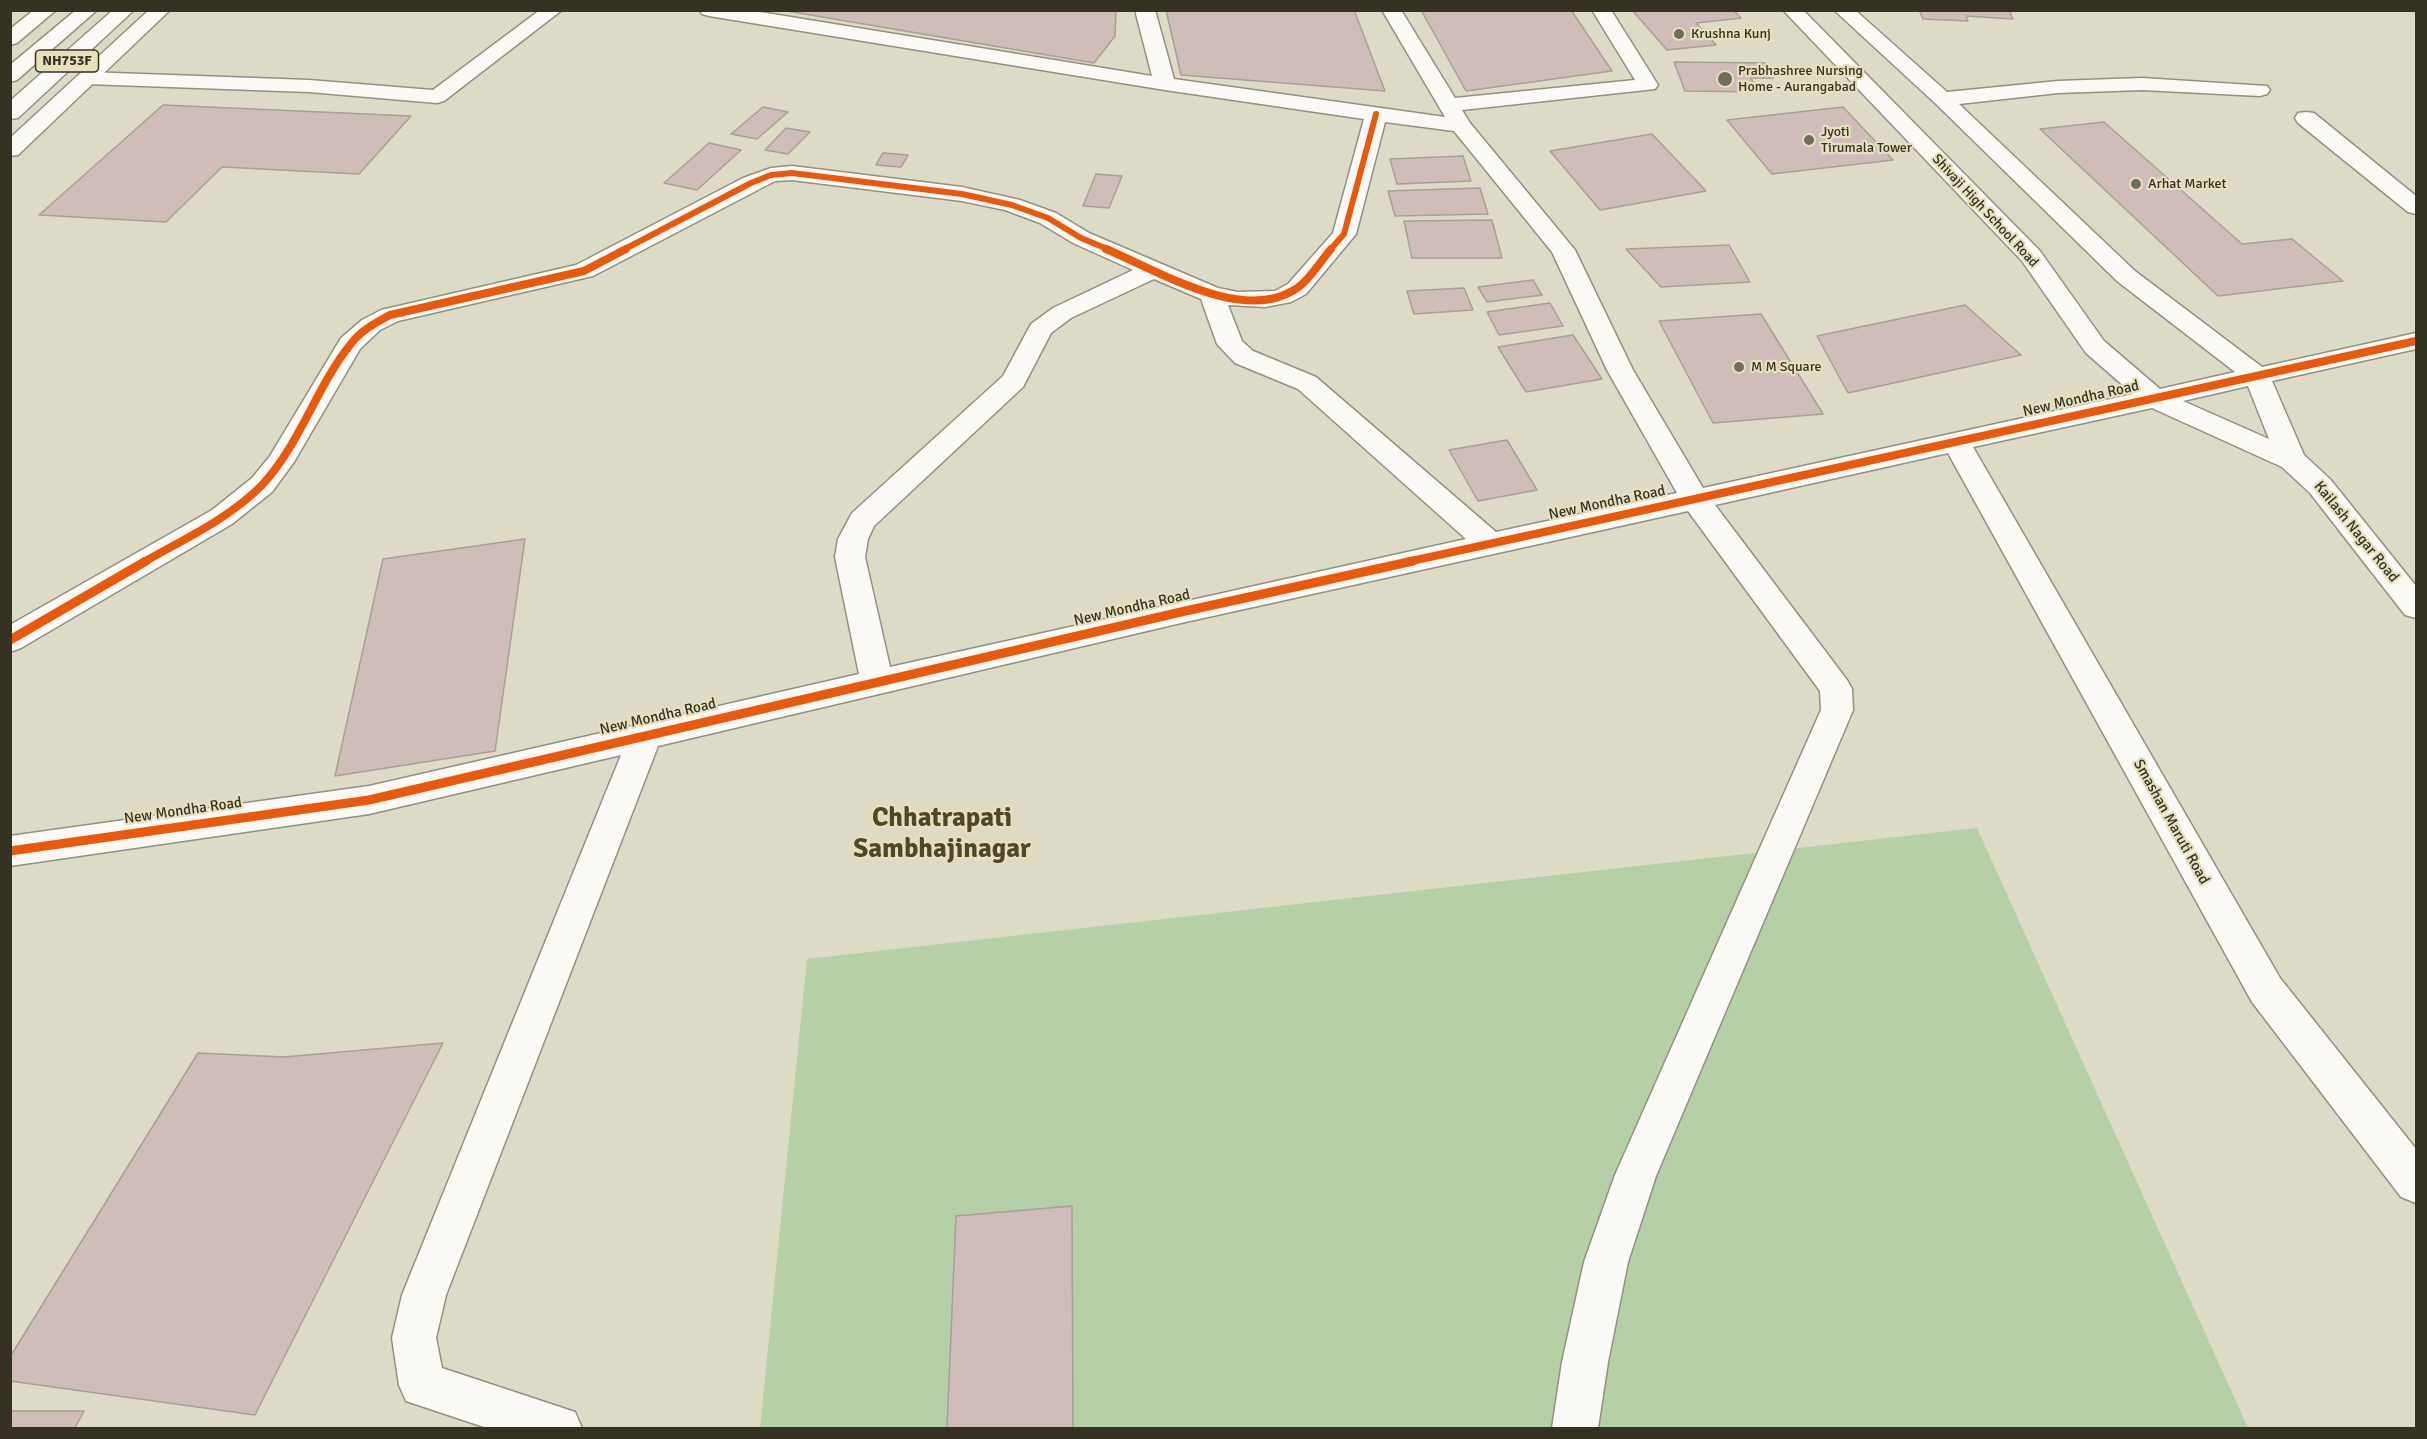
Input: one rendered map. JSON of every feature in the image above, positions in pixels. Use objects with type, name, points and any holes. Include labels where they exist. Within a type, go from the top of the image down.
[{"type":"main road","points":[[14,34],[46,10]]},
{"type":"main road","name":"NH753F","points":[[10,76],[88,10]]},
{"type":"main road","name":"NH753F","points":[[10,113],[125,10]]},
{"type":"main road","points":[[10,150],[161,10]]},
{"type":"main road","points":[[87,78],[309,86],[437,97],[553,10]]},
{"type":"main road","points":[[709,10],[1166,84],[1461,126]]},
{"type":"main road","points":[[1145,10],[1166,84]]},
{"type":"main road","points":[[1391,10],[1461,126],[1563,250],[1620,370],[1695,499],[1836,688],[1837,710],[1636,1175],[1606,1262],[1585,1362],[1575,1428]]},
{"type":"main road","points":[[1448,105],[1648,85],[1601,10]]},
{"type":"main road","name":"Shivaji High School Road","points":[[1792,10],[2031,256],[2095,347],[2154,398],[2292,460]]},
{"type":"main road","points":[[1843,10],[1942,99],[2126,276],[2257,376],[2292,460]]},
{"type":"main road","points":[[1942,99],[2058,87],[2142,84],[2260,90]]},
{"type":"main road","points":[[10,640],[222,517],[261,485],[280,462],[350,344],[371,325],[390,315],[584,271],[751,183],[771,175],[792,173],[815,174],[962,194],[1012,205],[1048,218],[1081,238],[1212,295],[1265,300],[1282,297],[1297,289],[1344,234],[1376,114]]},
{"type":"main road","points":[[2306,117],[2416,207]]},
{"type":"main road","points":[[877,682],[850,558],[853,539],[862,520],[1014,381],[1040,329],[1062,313],[1152,270]]},
{"type":"main road","points":[[1212,295],[1230,344],[1244,357],[1307,383],[1490,544]]},
{"type":"main road","points":[[2257,376],[2416,341]]},
{"type":"main road","name":"New Mondha Road","points":[[10,851],[369,800],[877,682],[1490,544],[2257,376]]},
{"type":"main road","name":"Smashan Maruti Road","points":[[1956,442],[2266,990],[2416,1182]]},
{"type":"main road","name":"Kailash Nagar Road","points":[[2292,460],[2320,486],[2416,607]]},
{"type":"main road","points":[[559,1428],[422,1385],[414,1338],[424,1295],[645,736]]},
{"type":"green space","points":[[1977,828],[2248,1428],[760,1428],[807,959]]},
{"type":"building","points":[[781,10],[1116,10],[1115,36],[1094,63]]},
{"type":"building","points":[[1166,10],[1354,10],[1385,91],[1181,75]]},
{"type":"building","points":[[1421,10],[1571,10],[1612,71],[1466,91]]},
{"type":"building","name":"Krushna Kunj","points":[[1632,10],[1733,10],[1741,18],[1696,23],[1716,45],[1667,50]]},
{"type":"building","points":[[1919,10],[2009,10],[2013,19],[1966,16],[1968,21],[1923,19]]},
{"type":"building","points":[[1674,62],[1766,63],[1773,78],[1751,78],[1757,92],[1685,91]]},
{"type":"building","points":[[163,105],[411,116],[359,174],[222,167],[166,222],[39,215]]},
{"type":"building","points":[[763,107],[788,112],[757,139],[731,134]]},
{"type":"building","name":"Jyoti Tirumala Tower","points":[[1843,107],[1893,160],[1772,174],[1727,120]]},
{"type":"building","name":"Arhat Market","points":[[2104,122],[2242,244],[2292,239],[2343,281],[2218,296],[2040,129]]},
{"type":"building","points":[[786,128],[810,132],[788,154],[765,150]]},
{"type":"building","points":[[1652,134],[1706,191],[1600,210],[1550,151]]},
{"type":"building","points":[[709,143],[741,150],[697,190],[664,183]]},
{"type":"building","points":[[883,153],[908,155],[901,167],[876,165]]},
{"type":"building","points":[[1463,156],[1471,181],[1397,184],[1390,159]]},
{"type":"building","points":[[1096,174],[1122,176],[1109,208],[1083,206]]},
{"type":"building","points":[[1480,188],[1488,214],[1395,216],[1388,191]]},
{"type":"building","points":[[1492,220],[1502,258],[1412,258],[1404,221]]},
{"type":"building","points":[[1729,245],[1750,282],[1661,287],[1626,249]]},
{"type":"building","points":[[1533,280],[1542,295],[1487,302],[1478,287]]},
{"type":"building","points":[[1464,288],[1473,310],[1414,314],[1407,291]]},
{"type":"building","points":[[1550,303],[1563,326],[1499,335],[1487,312]]},
{"type":"building","points":[[1965,305],[2021,355],[1848,393],[1817,336]]},
{"type":"building","name":"M M Square","points":[[1761,314],[1823,414],[1713,423],[1659,321]]},
{"type":"building","points":[[1573,335],[1602,379],[1526,392],[1498,347]]},
{"type":"building","points":[[1507,440],[1537,490],[1478,501],[1449,450]]},
{"type":"building","points":[[525,539],[495,751],[335,776],[383,559]]},
{"type":"building","points":[[443,1043],[255,1415],[10,1381],[10,1357],[198,1053],[284,1057]]},
{"type":"building","points":[[1072,1206],[1073,1428],[947,1428],[956,1216]]},
{"type":"building","points":[[10,1411],[84,1411],[75,1428],[10,1428]]},
{"type":"cycle path","points":[[10,640],[222,517],[262,485],[280,462],[350,344],[371,325],[390,315],[584,271],[751,183],[771,175],[792,173],[962,194],[1012,205],[1048,218],[1081,238],[1212,295],[1265,300],[1282,297],[1297,289],[1344,234],[1376,114]]},
{"type":"cycle path","points":[[10,851],[369,800],[1181,612],[2416,341]]},
{"type":"place","name":"Krushna Kunj","points":[[1679,34]]},
{"type":"place","name":"Prabhashree Nursing Home - Aurangabad","points":[[1725,79]]},
{"type":"place","name":"Jyoti Tirumala Tower","points":[[1809,140]]},
{"type":"place","name":"Arhat Market","points":[[2136,184]]},
{"type":"place","name":"M M Square","points":[[1739,367]]},
{"type":"district","name":"Chhatrapati Sambhajinagar","points":[[942,834]]}]
